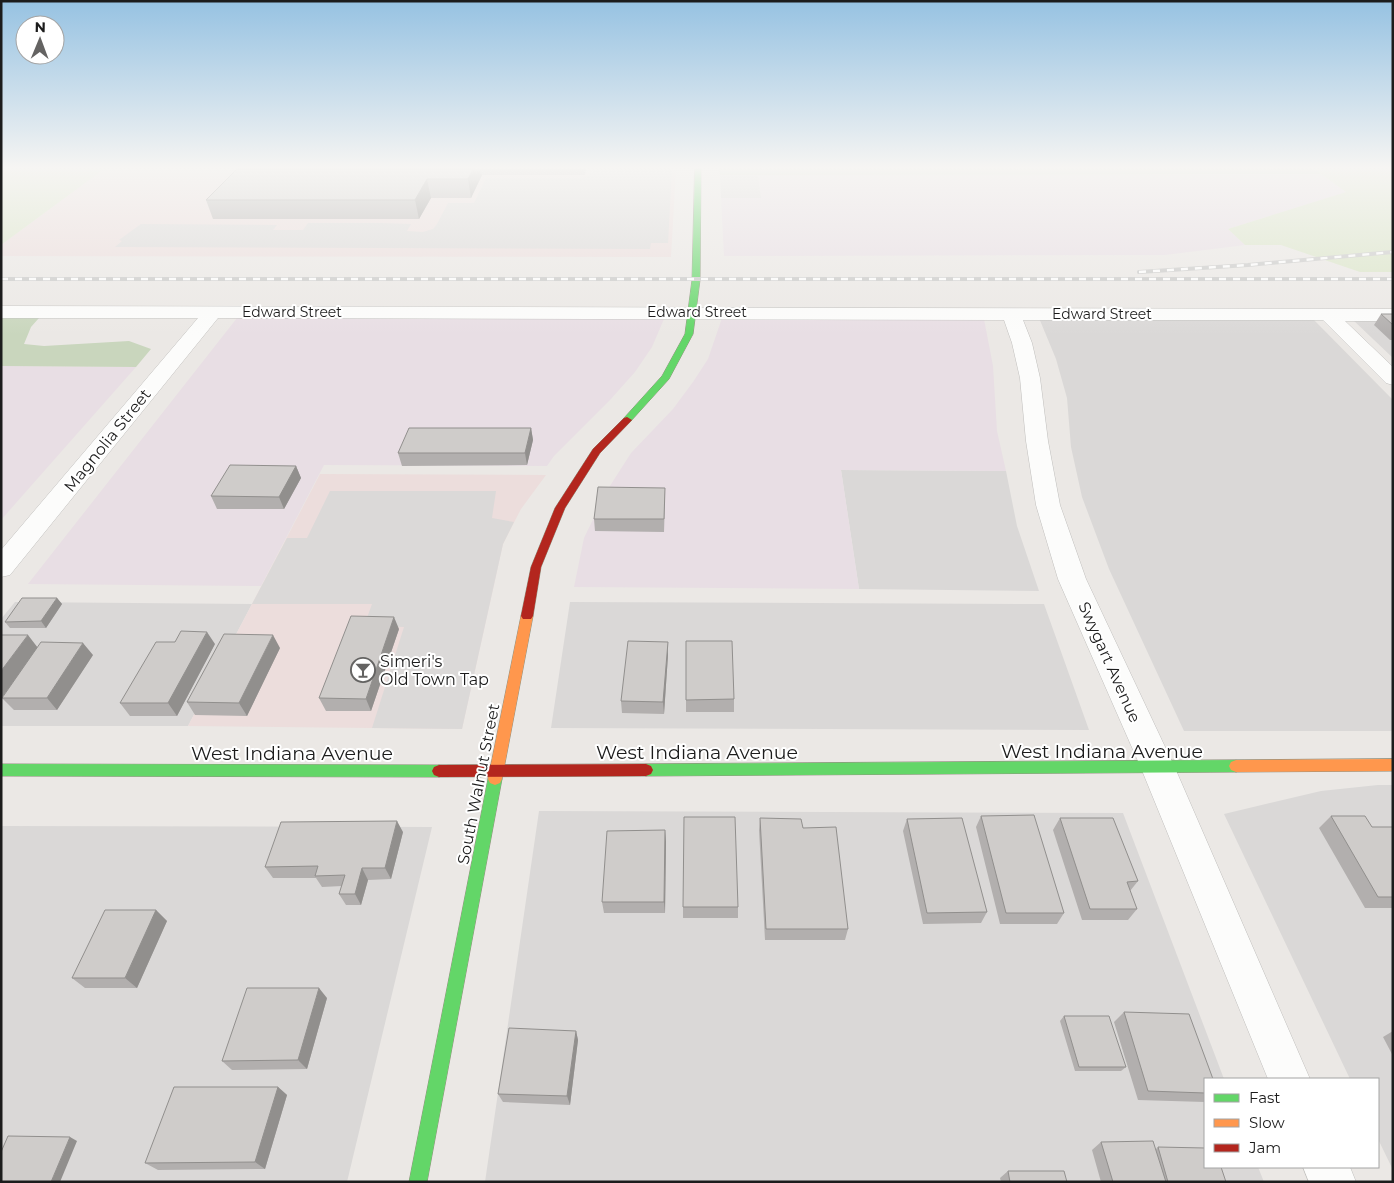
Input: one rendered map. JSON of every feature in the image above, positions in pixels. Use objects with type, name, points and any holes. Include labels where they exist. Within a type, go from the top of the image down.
[{"type":"street","name":"South Walnut Street","points":[[418,1182],[536,567],[560,508],[596,451],[666,378],[689,334],[696,280],[697,224]]},
{"type":"street","name":"Edward Street","points":[[1,312],[1393,315]]},
{"type":"street","name":"Magnolia Street","points":[[1,568],[212,312]]},
{"type":"street","name":"Swygart Avenue","points":[[1011,313],[1022,343],[1030,378],[1037,441],[1048,505],[1072,579],[1158,768],[1289,1078]]},
{"type":"street","points":[[1328,315],[1393,379]]},
{"type":"street","name":"West Indiana Avenue","points":[[1,770],[497,771],[1393,765]]},
{"type":"street","points":[[1326,1168],[1333,1182]]},
{"type":"shaded area","points":[[29,224],[673,224],[671,257],[1,256],[1,245]]},
{"type":"shaded area","points":[[141,224],[277,225],[273,230],[303,230],[307,224],[411,224],[407,231],[423,232],[433,229],[437,224],[669,224],[668,243],[651,243],[650,249],[115,247],[122,241],[119,240]]},
{"type":"shaded area","points":[[722,224],[1243,224],[1228,229],[1245,245],[1165,255],[724,256]]},
{"type":"shaded area","points":[[237,318],[664,319],[652,347],[635,372],[554,456],[547,466],[324,465],[261,586],[28,584]]},
{"type":"shaded area","points":[[722,318],[984,319],[993,366],[997,431],[1006,471],[841,470],[859,589],[574,587],[584,538],[608,489],[631,453],[673,409],[693,382],[708,359]]},
{"type":"shaded area","points":[[1039,318],[1314,320],[1393,400],[1393,731],[1184,731],[1109,569],[1082,497],[1071,447],[1067,398],[1056,359]]},
{"type":"shaded area","points":[[1353,320],[1393,320],[1393,358]]},
{"type":"shaded area","points":[[1,366],[136,367],[1,520]]},
{"type":"shaded area","points":[[841,470],[1006,471],[1017,526],[1039,591],[859,589]]},
{"type":"shaded area","points":[[320,474],[546,475],[521,509],[503,544],[462,729],[188,726]]},
{"type":"shaded area","points":[[330,491],[496,491],[492,518],[514,522],[503,544],[462,729],[372,728],[404,627],[364,626],[372,604],[252,604],[287,538],[307,538]]},
{"type":"shaded area","points":[[15,602],[252,604],[188,726],[1,726],[1,619]]},
{"type":"shaded area","points":[[570,602],[1044,604],[1089,730],[551,728]]},
{"type":"shaded area","points":[[1393,785],[1393,1170],[1379,1141],[1379,1078],[1350,1078],[1224,814],[1321,791]]},
{"type":"shaded area","points":[[539,811],[1123,813],[1224,1078],[1204,1078],[1204,1168],[1258,1168],[1264,1182],[485,1182]]},
{"type":"shaded area","points":[[1,826],[432,827],[347,1182],[1,1182]]},
{"type":"green space","points":[[1,224],[29,224],[1,245]]},
{"type":"green space","points":[[1243,224],[1393,224],[1393,272],[1360,272],[1281,245],[1245,245],[1228,229]]},
{"type":"green space","points":[[1,318],[39,318],[31,327],[24,344],[44,346],[129,341],[151,349],[136,367],[1,366]]},
{"type":"building","points":[[1381,314],[1393,314],[1393,325]]},
{"type":"building","points":[[409,428],[531,428],[525,453],[398,453]]},
{"type":"building","points":[[230,465],[296,466],[279,497],[211,496]]},
{"type":"building","points":[[598,487],[665,488],[664,519],[594,519]]},
{"type":"building","points":[[22,598],[57,598],[41,621],[5,622]]},
{"type":"building","name":"Simeri's Old Town Tap","points":[[351,616],[394,617],[366,699],[319,698]]},
{"type":"building","points":[[181,631],[207,632],[168,703],[120,703],[156,642],[175,642]]},
{"type":"building","points":[[224,634],[273,635],[239,703],[187,702]]},
{"type":"building","points":[[1,635],[28,635],[1,671]]},
{"type":"building","points":[[628,641],[668,642],[663,702],[621,701]]},
{"type":"building","points":[[686,641],[732,641],[734,699],[686,700]]},
{"type":"building","points":[[41,642],[83,643],[47,698],[2,698]]},
{"type":"building","points":[[1034,815],[1064,913],[1006,913],[981,816]]},
{"type":"building","points":[[1331,816],[1365,816],[1372,827],[1393,827],[1393,897],[1378,897]]},
{"type":"building","points":[[684,817],[735,817],[738,907],[683,907]]},
{"type":"building","points":[[760,818],[801,819],[803,828],[836,827],[848,929],[766,929]]},
{"type":"building","points":[[962,818],[987,912],[927,913],[907,819]]},
{"type":"building","points":[[1060,818],[1113,818],[1138,881],[1127,882],[1137,909],[1090,909]]},
{"type":"building","points":[[397,821],[385,868],[362,868],[355,894],[339,894],[345,875],[315,876],[318,866],[265,867],[281,822]]},
{"type":"building","points":[[665,830],[664,902],[602,902],[607,831]]},
{"type":"building","points":[[105,910],[156,910],[125,978],[72,978]]},
{"type":"building","points":[[247,988],[319,988],[298,1060],[222,1061]]},
{"type":"building","points":[[1124,1012],[1189,1014],[1213,1078],[1204,1078],[1204,1093],[1148,1091]]},
{"type":"building","points":[[1064,1016],[1109,1016],[1126,1067],[1079,1067]]},
{"type":"building","points":[[509,1028],[576,1031],[567,1096],[498,1094]]},
{"type":"building","points":[[174,1087],[278,1087],[255,1162],[145,1163]]},
{"type":"building","points":[[8,1136],[70,1137],[51,1182],[1,1182],[1,1152]]},
{"type":"building","points":[[1153,1141],[1166,1182],[1113,1182],[1101,1142]]},
{"type":"building","points":[[1158,1147],[1204,1148],[1204,1168],[1221,1168],[1226,1182],[1168,1182]]},
{"type":"building","points":[[1008,1171],[1064,1171],[1067,1182],[1010,1182]]},
{"type":"railway","points":[[1139,272],[1248,265],[1393,252]]},
{"type":"railway","points":[[1,279],[1393,279]]},
{"type":"traffic: fast","points":[[627,420],[666,377],[689,334],[696,280],[697,224]]},
{"type":"traffic: fast","points":[[646,770],[1236,766]]},
{"type":"traffic: fast","points":[[1,770],[439,771]]},
{"type":"traffic: fast","points":[[418,1182],[495,779]]},
{"type":"traffic: slow","points":[[495,779],[527,616]]},
{"type":"traffic: slow","points":[[1236,766],[1393,765]]},
{"type":"traffic: jam","points":[[527,616],[536,567],[560,508],[596,451],[627,420]]},
{"type":"traffic: jam","points":[[439,771],[646,770]]},
{"type":"place","name":"Simeri's Old Town Tap","points":[[363,670]]}]
